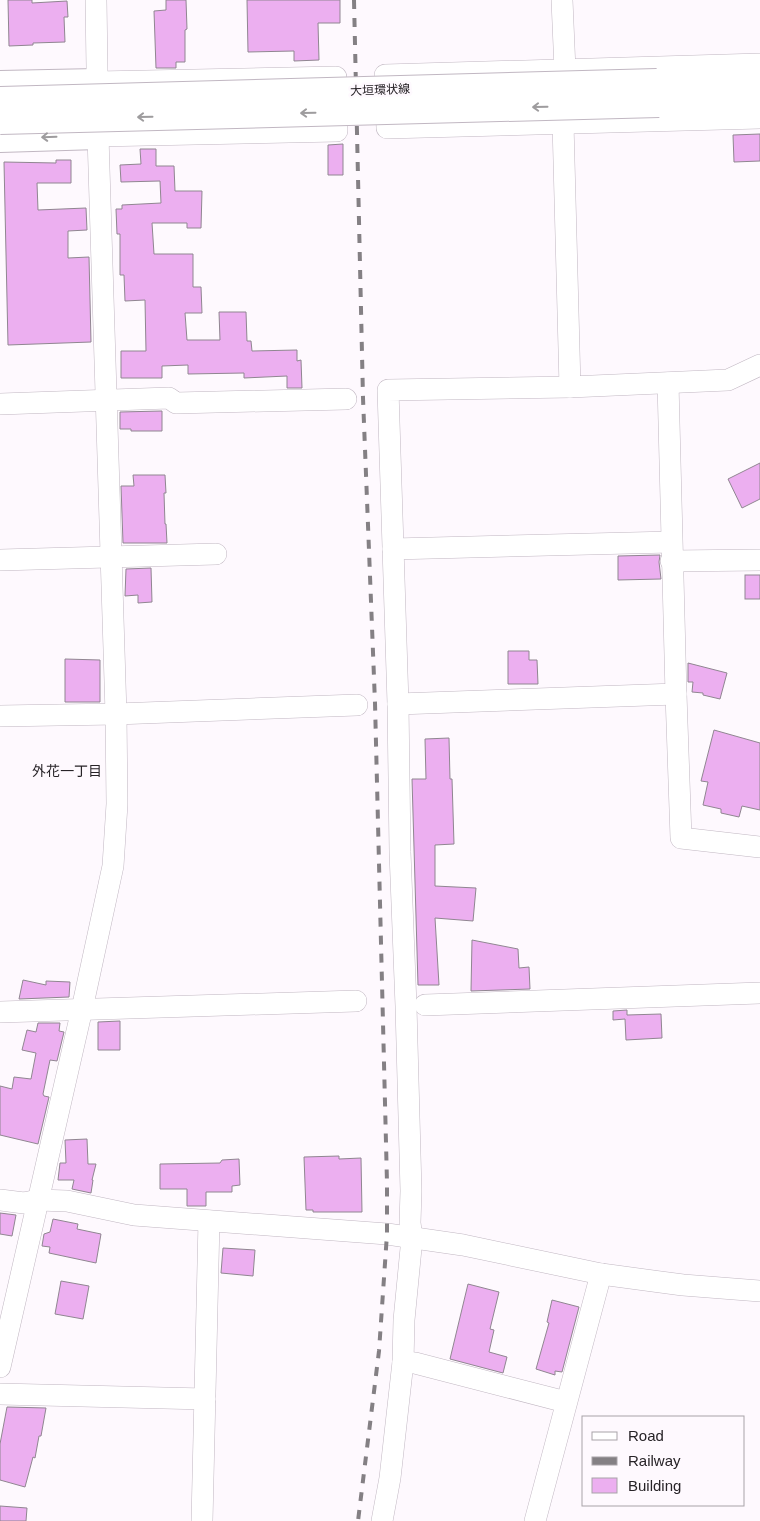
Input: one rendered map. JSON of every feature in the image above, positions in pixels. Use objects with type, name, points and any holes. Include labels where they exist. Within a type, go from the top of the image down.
[{"type":"main road","name":"大垣環状線","points":[[0,121],[658,93],[760,78]]},
{"type":"main road","points":[[0,84],[97,82]]},
{"type":"main road","name":"大垣環状線","points":[[0,100],[658,93],[760,102]]},
{"type":"main road","points":[[0,139],[98,136]]},
{"type":"street","points":[[0,1367],[113,866],[117,804],[116,714],[98,136],[96,0]]},
{"type":"street","points":[[562,0],[565,70]]},
{"type":"street","points":[[760,64],[385,75],[387,128],[760,118]]},
{"type":"street","points":[[97,82],[336,77],[337,131],[98,136]]},
{"type":"street","points":[[563,123],[570,387]]},
{"type":"street","points":[[382,1521],[390,1478],[403,1362],[404,1320],[412,1238],[410,1223],[411,1191],[388,390],[570,387],[728,380],[760,365]]},
{"type":"street","points":[[668,383],[671,552],[681,838],[760,847]]},
{"type":"street","points":[[0,404],[169,398],[176,403],[346,399]]},
{"type":"street","points":[[393,549],[671,552],[760,560]]},
{"type":"street","points":[[0,560],[216,554]]},
{"type":"street","points":[[398,704],[676,694]]},
{"type":"street","points":[[0,716],[116,714],[357,705]]},
{"type":"street","points":[[425,1005],[760,993]]},
{"type":"street","points":[[0,1012],[356,1001]]},
{"type":"street","points":[[0,1200],[24,1203],[38,1200],[67,1201],[134,1215],[344,1230],[412,1238],[463,1245],[601,1274],[683,1285],[760,1291]]},
{"type":"street","points":[[202,1521],[209,1221]]},
{"type":"street","points":[[535,1521],[601,1274]]},
{"type":"street","points":[[403,1362],[415,1363],[566,1402]]},
{"type":"street","points":[[0,1394],[204,1399]]},
{"type":"building","points":[[8,0],[32,0],[32,3],[67,1],[68,17],[64,17],[65,42],[9,46]]},
{"type":"building","points":[[166,0],[186,0],[185,62],[176,62],[176,68],[156,68],[154,11],[166,10]]},
{"type":"building","points":[[247,0],[340,0],[340,23],[318,23],[319,60],[294,61],[294,51],[248,52]]},
{"type":"building","points":[[760,134],[760,161],[734,162],[733,135]]},
{"type":"building","points":[[343,144],[343,175],[328,175],[328,145]]},
{"type":"building","points":[[140,149],[156,149],[156,166],[174,166],[175,191],[202,191],[201,228],[187,228],[187,223],[152,223],[154,254],[193,254],[193,287],[201,287],[202,313],[185,313],[187,340],[220,340],[219,312],[246,312],[247,341],[251,341],[252,351],[297,350],[297,361],[301,360],[302,388],[287,388],[287,376],[244,378],[244,373],[188,374],[188,365],[162,366],[162,378],[121,378],[121,351],[146,351],[145,300],[125,301],[124,275],[120,275],[120,234],[117,234],[116,209],[122,209],[122,205],[161,203],[160,181],[121,182],[120,165],[141,164]]},
{"type":"building","points":[[56,160],[71,160],[71,183],[37,183],[38,210],[86,208],[87,230],[68,231],[68,258],[89,257],[91,342],[8,345],[4,162],[56,163]]},
{"type":"building","points":[[162,411],[162,431],[120,429],[120,412]]},
{"type":"building","points":[[760,463],[760,499],[742,508],[728,479]]},
{"type":"building","points":[[133,475],[165,475],[166,493],[164,493],[167,543],[123,543],[121,486],[134,486]]},
{"type":"building","points":[[660,555],[661,579],[618,580],[618,556]]},
{"type":"building","points":[[151,568],[152,602],[138,603],[138,595],[125,596],[126,569]]},
{"type":"building","points":[[745,575],[760,575],[760,599],[745,599]]},
{"type":"building","points":[[508,651],[529,651],[529,660],[537,660],[538,684],[508,684]]},
{"type":"building","points":[[65,659],[100,660],[100,702],[65,702]]},
{"type":"building","points":[[688,663],[727,673],[720,699],[703,695],[703,693],[692,692],[693,682],[688,682]]},
{"type":"building","points":[[714,730],[760,743],[760,810],[742,806],[739,817],[721,813],[721,809],[703,805],[708,782],[701,781]]},
{"type":"building","points":[[449,738],[454,844],[435,845],[435,886],[476,888],[473,921],[435,918],[439,985],[418,985],[412,779],[426,779],[425,739]]},
{"type":"building","points":[[472,940],[518,949],[519,968],[529,967],[530,989],[471,991]]},
{"type":"building","points":[[23,980],[46,985],[46,981],[70,982],[69,997],[19,999]]},
{"type":"building","points":[[627,1010],[627,1015],[661,1014],[662,1038],[626,1040],[625,1019],[613,1020],[613,1011]]},
{"type":"building","points":[[120,1021],[120,1050],[98,1050],[98,1022]]},
{"type":"building","points":[[38,1023],[60,1023],[59,1031],[64,1032],[57,1061],[50,1060],[43,1094],[49,1097],[38,1144],[0,1135],[0,1086],[12,1089],[14,1077],[31,1079],[36,1053],[22,1050],[27,1030],[36,1032]]},
{"type":"building","points":[[87,1139],[88,1164],[96,1164],[91,1193],[72,1189],[74,1180],[58,1180],[60,1163],[66,1163],[65,1140]]},
{"type":"building","points":[[339,1156],[339,1159],[361,1158],[362,1212],[313,1212],[313,1210],[306,1210],[304,1157]]},
{"type":"building","points":[[239,1159],[240,1185],[232,1186],[232,1192],[206,1192],[206,1206],[187,1206],[187,1189],[160,1189],[160,1164],[220,1163],[222,1160]]},
{"type":"building","points":[[0,1213],[16,1215],[12,1236],[0,1234]]},
{"type":"building","points":[[53,1219],[78,1224],[77,1229],[101,1234],[96,1263],[49,1253],[50,1247],[42,1246],[44,1234],[50,1232]]},
{"type":"building","points":[[223,1248],[255,1250],[253,1276],[221,1273]]},
{"type":"building","points":[[61,1281],[89,1286],[83,1319],[55,1314]]},
{"type":"building","points":[[468,1284],[499,1292],[490,1329],[494,1330],[489,1352],[507,1357],[503,1373],[450,1359]]},
{"type":"building","points":[[552,1300],[579,1307],[562,1372],[555,1371],[555,1375],[536,1369],[549,1323],[547,1322]]},
{"type":"building","points":[[7,1407],[46,1408],[41,1436],[39,1436],[35,1458],[33,1457],[25,1487],[0,1480],[0,1444]]},
{"type":"building","points":[[0,1506],[27,1508],[26,1521],[0,1521]]},
{"type":"railway","points":[[354,0],[363,398],[375,703],[387,1183],[387,1234],[379,1351],[358,1521]]},
{"type":"district","name":"外花一丁目","points":[[67,771]]}]
